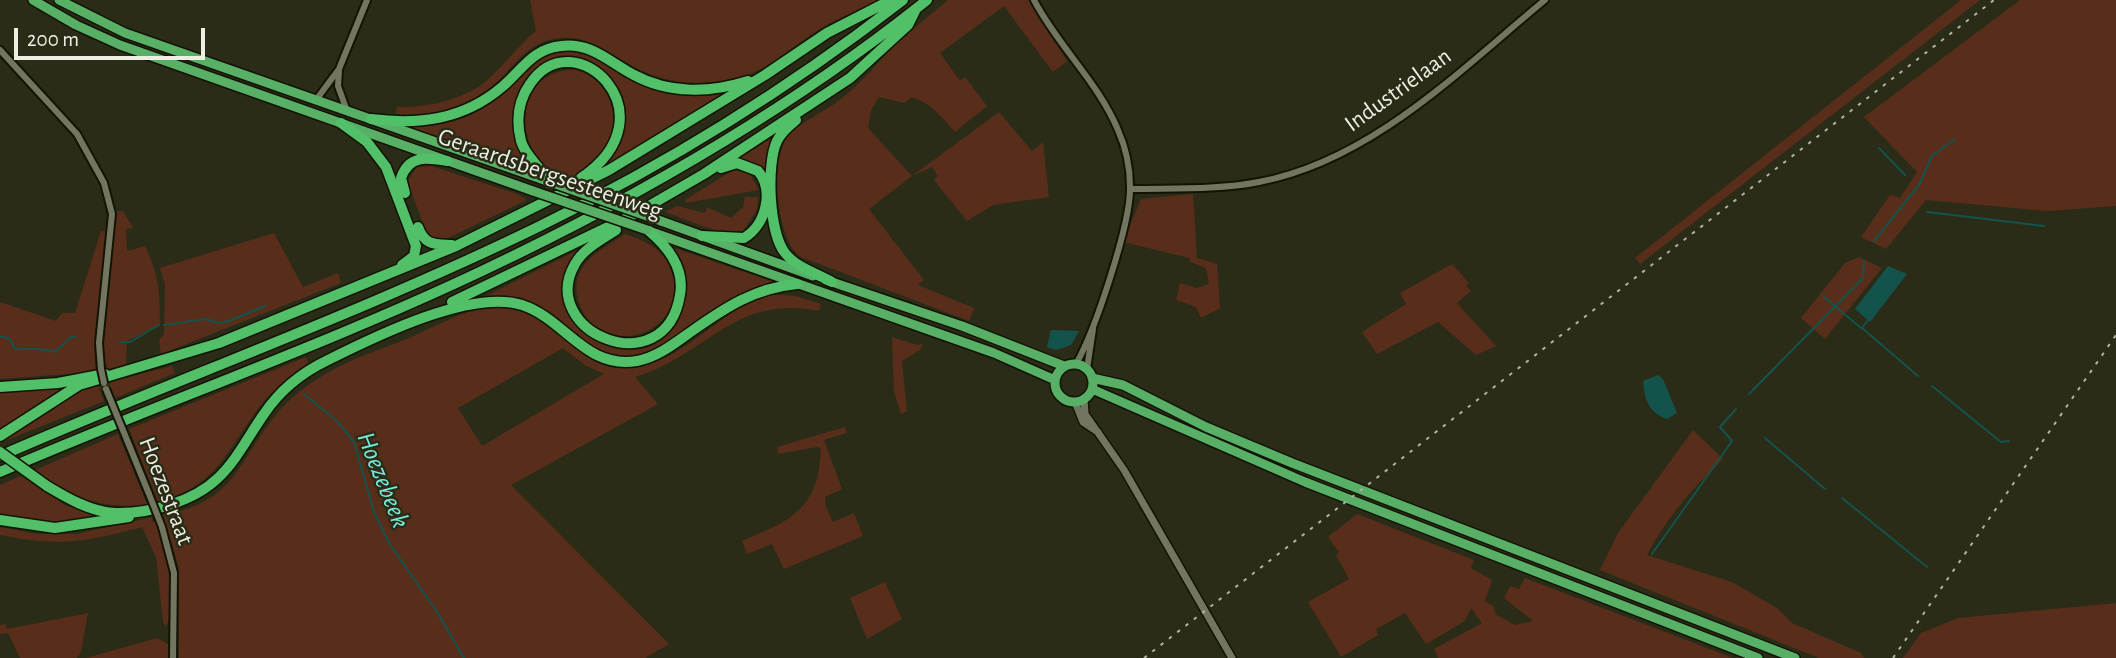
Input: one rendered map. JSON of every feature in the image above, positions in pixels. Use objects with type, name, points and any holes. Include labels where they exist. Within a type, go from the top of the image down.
[{"type":"highway","name":"Geraardsbergsesteenweg","points":[[33,0],[76,25],[120,45],[994,353],[1055,380],[1059,394],[1079,400]]},
{"type":"highway","name":"Geraardsbergsesteenweg","points":[[59,0],[125,33],[962,326],[1064,366]]},
{"type":"highway","points":[[0,472],[365,322],[546,240],[754,123],[856,54],[927,0]]},
{"type":"highway","points":[[0,436],[60,395],[219,343],[456,246],[609,170],[765,75],[827,33],[896,1]]},
{"type":"highway","points":[[0,454],[362,307],[542,225],[672,154],[746,109],[850,41],[896,1]]},
{"type":"highway","points":[[438,312],[441,307],[635,214],[704,174],[806,108],[874,57],[908,25],[917,8]]},
{"type":"highway","points":[[371,119],[426,121],[459,114],[494,93],[537,53],[560,46],[592,49],[645,80],[677,89],[724,87],[765,75]]},
{"type":"highway","points":[[547,181],[530,159],[522,142],[518,117],[522,97],[533,79],[548,66],[565,62],[581,64],[594,69],[611,86],[617,99],[619,126],[615,142],[605,158],[564,191]]},
{"type":"highway","points":[[806,108],[783,131],[773,154],[773,218],[777,239],[789,257],[832,282]]},
{"type":"highway","points":[[341,123],[377,153],[395,183],[413,231],[416,251],[395,272]]},
{"type":"highway","points":[[447,160],[427,157],[414,161],[405,168],[401,181],[422,238],[435,245],[456,246]]},
{"type":"highway","points":[[702,236],[735,239],[751,234],[761,220],[766,200],[762,175],[748,165],[733,163],[704,174]]},
{"type":"highway","points":[[635,214],[582,256],[571,273],[570,296],[579,318],[587,329],[607,341],[626,344],[650,338],[669,322],[678,305],[681,290],[676,263],[666,244],[648,231]]},
{"type":"highway","points":[[0,520],[37,526],[73,527],[116,520],[189,498],[217,480],[265,412],[302,375],[328,360],[438,312],[478,301],[511,302],[547,317],[590,352],[615,361],[635,361],[664,351],[748,296],[773,287],[797,284]]},
{"type":"highway","points":[[1055,380],[1064,366],[1076,364],[1090,374],[1123,386],[1206,427],[1292,463],[1795,658]]},
{"type":"highway","points":[[1090,374],[1092,389]]},
{"type":"highway","points":[[0,387],[105,379]]},
{"type":"highway","points":[[1079,400],[1092,389]]},
{"type":"highway","points":[[1092,389],[1293,477],[1758,658]]},
{"type":"highway","points":[[0,454],[47,486],[89,508],[115,513],[145,510]]},
{"type":"main road","name":"Geraardsbergsesteenweg","points":[[1079,400],[1085,414],[1124,470],[1232,658]]},
{"type":"street","points":[[316,100],[339,69],[367,0]]},
{"type":"street","points":[[1034,0],[1047,25],[1099,97],[1118,129],[1127,156],[1131,189],[1127,215],[1093,328],[1076,364]]},
{"type":"street","name":"Industrielaan","points":[[1131,189],[1258,182],[1336,157],[1391,124],[1545,0]]},
{"type":"street","points":[[0,50],[77,134],[104,183],[112,214],[99,343],[105,379]]},
{"type":"street","points":[[339,69],[338,86],[347,111]]},
{"type":"street","points":[[1090,374],[1093,328]]},
{"type":"street","name":"Hoezestraat","points":[[105,379],[162,527],[174,573],[173,658]]},
{"type":"shaded area","points":[[530,0],[878,0],[825,26],[759,70],[733,79],[704,83],[676,81],[650,74],[592,43],[580,39],[553,39],[531,49],[492,86],[467,102],[426,114],[396,114],[397,107],[429,105],[472,91],[481,85],[536,31]]},
{"type":"shaded area","points":[[948,0],[1028,0],[1067,61],[1053,72],[1004,6],[940,53],[960,81],[965,77],[987,106],[955,132],[936,111],[919,100],[912,97],[904,103],[879,97],[871,110],[868,128],[912,176],[869,209],[924,280],[918,285],[974,308],[969,321],[801,257],[786,235],[781,218],[778,199],[779,162],[782,147],[794,130],[835,104],[895,45]]},
{"type":"shaded area","points":[[1961,0],[1980,0],[1640,264],[1635,258]]},
{"type":"shaded area","points":[[2020,0],[2116,0],[2116,206],[2047,211],[1926,200],[1886,249],[1861,237],[1890,195],[1900,198],[1917,172],[1864,117]]},
{"type":"shaded area","points":[[565,50],[593,57],[633,81],[658,90],[696,94],[734,91],[603,168],[622,136],[624,107],[613,83],[593,67],[569,60],[545,63],[525,79],[514,110],[513,125],[518,146],[529,165],[527,168],[409,128],[442,124],[472,115],[500,96],[540,60]]},
{"type":"shaded area","points":[[576,70],[588,75],[606,92],[611,102],[613,126],[601,153],[571,179],[550,172],[536,156],[526,123],[532,92],[542,80],[557,72]]},
{"type":"shaded area","points":[[999,112],[1032,151],[1043,142],[1049,197],[993,205],[967,221],[934,180],[938,176],[932,167],[912,176]]},
{"type":"shaded area","points":[[774,137],[767,158],[767,178],[760,167],[738,159]]},
{"type":"shaded area","points":[[431,166],[517,194],[527,200],[448,238],[432,239],[427,233],[407,182],[417,167]]},
{"type":"shaded area","points":[[733,170],[750,174],[759,190],[686,203],[685,200]]},
{"type":"shaded area","points":[[1193,194],[1197,258],[1217,264],[1220,308],[1201,318],[1196,307],[1176,300],[1180,283],[1197,288],[1209,284],[1206,268],[1190,262],[1190,258],[1123,242],[1141,199]]},
{"type":"shaded area","points":[[745,197],[758,197],[757,210],[743,231],[712,229],[665,212],[677,206],[705,213],[707,207],[731,218],[743,207]]},
{"type":"shaded area","points":[[115,211],[123,211],[133,228],[126,229],[127,251],[145,246],[150,257],[158,284],[160,325],[127,341],[126,365],[107,369],[102,332]]},
{"type":"shaded area","points":[[101,231],[107,231],[94,345],[96,372],[0,379],[0,302],[56,321],[62,313],[75,313]]},
{"type":"shaded area","points":[[274,233],[303,287],[338,273],[341,283],[161,354],[159,340],[164,334],[165,285],[160,268]]},
{"type":"shaded area","points":[[625,234],[650,245],[663,256],[672,272],[673,301],[665,317],[652,328],[636,335],[619,336],[603,332],[589,321],[579,303],[576,284],[580,271],[587,262]]},
{"type":"shaded area","points":[[588,245],[570,272],[566,297],[573,318],[588,335],[608,346],[631,348],[654,342],[676,320],[684,302],[685,283],[671,247],[777,283],[739,295],[652,352],[630,357],[595,350],[553,314],[529,302],[484,297]]},
{"type":"shaded area","points":[[1859,257],[1882,268],[1825,339],[1801,318],[1845,263]]},
{"type":"shaded area","points":[[1452,264],[1469,283],[1466,286],[1471,291],[1457,303],[1496,346],[1476,355],[1438,322],[1377,354],[1362,332],[1406,304],[1400,293]]},
{"type":"shaded area","points":[[769,294],[795,296],[821,304],[819,311],[789,308],[764,311],[742,319],[660,367],[635,377],[658,404],[511,485],[669,644],[645,658],[179,658],[179,568],[163,515],[208,499],[223,488],[281,409],[300,391],[321,377],[354,360],[459,316],[492,308],[509,308],[527,313],[544,322],[592,360],[615,367],[647,365],[682,348],[751,302]],"holes":[[[563,348],[585,365],[604,374],[482,446],[458,408]]]},
{"type":"shaded area","points":[[892,337],[917,345],[923,344],[920,350],[902,361],[907,411],[901,414],[894,392]]},
{"type":"shaded area","points":[[306,357],[308,363],[282,382],[265,399],[208,476],[195,487],[158,502],[129,429]]},
{"type":"shaded area","points":[[172,366],[175,373],[115,398],[109,382]]},
{"type":"shaded area","points":[[98,385],[104,401],[0,443],[0,440],[79,390]]},
{"type":"shaded area","points":[[62,388],[0,429],[0,392]]},
{"type":"shaded area","points":[[845,427],[847,433],[824,440],[842,489],[825,497],[826,507],[833,522],[854,513],[863,536],[784,569],[772,544],[747,554],[742,541],[788,519],[799,510],[808,499],[819,470],[821,449],[817,447],[778,454],[777,447]]},
{"type":"shaded area","points":[[1693,430],[1723,459],[1681,504],[1647,555],[1732,582],[1777,608],[1792,623],[1861,653],[1864,658],[1819,658],[1600,570],[1618,533]]},
{"type":"shaded area","points":[[118,434],[147,504],[131,506],[101,503],[74,494],[35,470]]},
{"type":"shaded area","points":[[21,476],[65,505],[104,518],[51,525],[0,517],[0,485]]},
{"type":"shaded area","points":[[1357,514],[1474,560],[1471,568],[1492,580],[1485,601],[1494,607],[1495,614],[1515,625],[1533,621],[1504,598],[1510,586],[1519,589],[1525,578],[1733,658],[1438,658],[1434,649],[1482,623],[1471,608],[1465,621],[1426,644],[1405,613],[1376,629],[1378,635],[1341,657],[1308,602],[1349,579],[1336,555],[1339,552],[1328,537]]},
{"type":"shaded area","points":[[153,517],[151,522],[155,521],[159,532],[172,589],[170,616],[166,627],[163,622],[156,557],[142,527],[88,539],[56,542],[0,535],[0,527],[37,534],[77,534]]},
{"type":"shaded area","points":[[885,582],[902,619],[867,639],[850,598]]},
{"type":"shaded area","points":[[2116,603],[2116,658],[1903,658],[1921,633],[1958,618]]},
{"type":"shaded area","points":[[88,613],[81,652],[77,658],[20,658],[8,633],[0,634],[0,625],[6,624],[7,629]]},
{"type":"shaded area","points":[[157,638],[168,644],[168,658],[86,658]]},
{"type":"water","points":[[1888,266],[1907,274],[1870,322],[1855,309]]},
{"type":"water","points":[[1051,330],[1079,331],[1071,345],[1056,350],[1047,347]]},
{"type":"water","points":[[1658,375],[1663,379],[1677,413],[1667,419],[1652,409],[1645,394],[1643,381]]},
{"type":"waterway","points":[[1874,241],[1919,185],[1932,156],[1955,139]]},
{"type":"waterway","points":[[1879,148],[1905,175]]},
{"type":"waterway","points":[[1927,212],[2044,226]]},
{"type":"waterway","points":[[1749,394],[1863,278],[1864,262]]},
{"type":"waterway","points":[[1824,297],[1861,328]]},
{"type":"waterway","name":"Hoezebeek","points":[[164,325],[206,319],[218,323],[229,321],[265,306]]},
{"type":"waterway","points":[[1868,320],[1862,328],[1918,376]]},
{"type":"waterway","name":"Hoezebeek","points":[[121,342],[130,342],[159,325]]},
{"type":"waterway","name":"Hoezebeek","points":[[0,336],[10,339],[15,349],[55,352],[71,337],[76,337]]},
{"type":"waterway","points":[[1932,386],[2001,442],[2009,441]]},
{"type":"waterway","name":"Hoezebeek","points":[[304,394],[337,421],[354,442],[374,512],[389,543],[437,612],[464,658]]},
{"type":"waterway","points":[[1652,554],[1732,441],[1720,427],[1736,409]]},
{"type":"waterway","points":[[1765,438],[1825,489]]},
{"type":"waterway","points":[[1842,498],[1927,567]]},
{"type":"railway","points":[[1144,658],[1994,0]]},
{"type":"railway","points":[[1893,658],[2116,335]]}]
